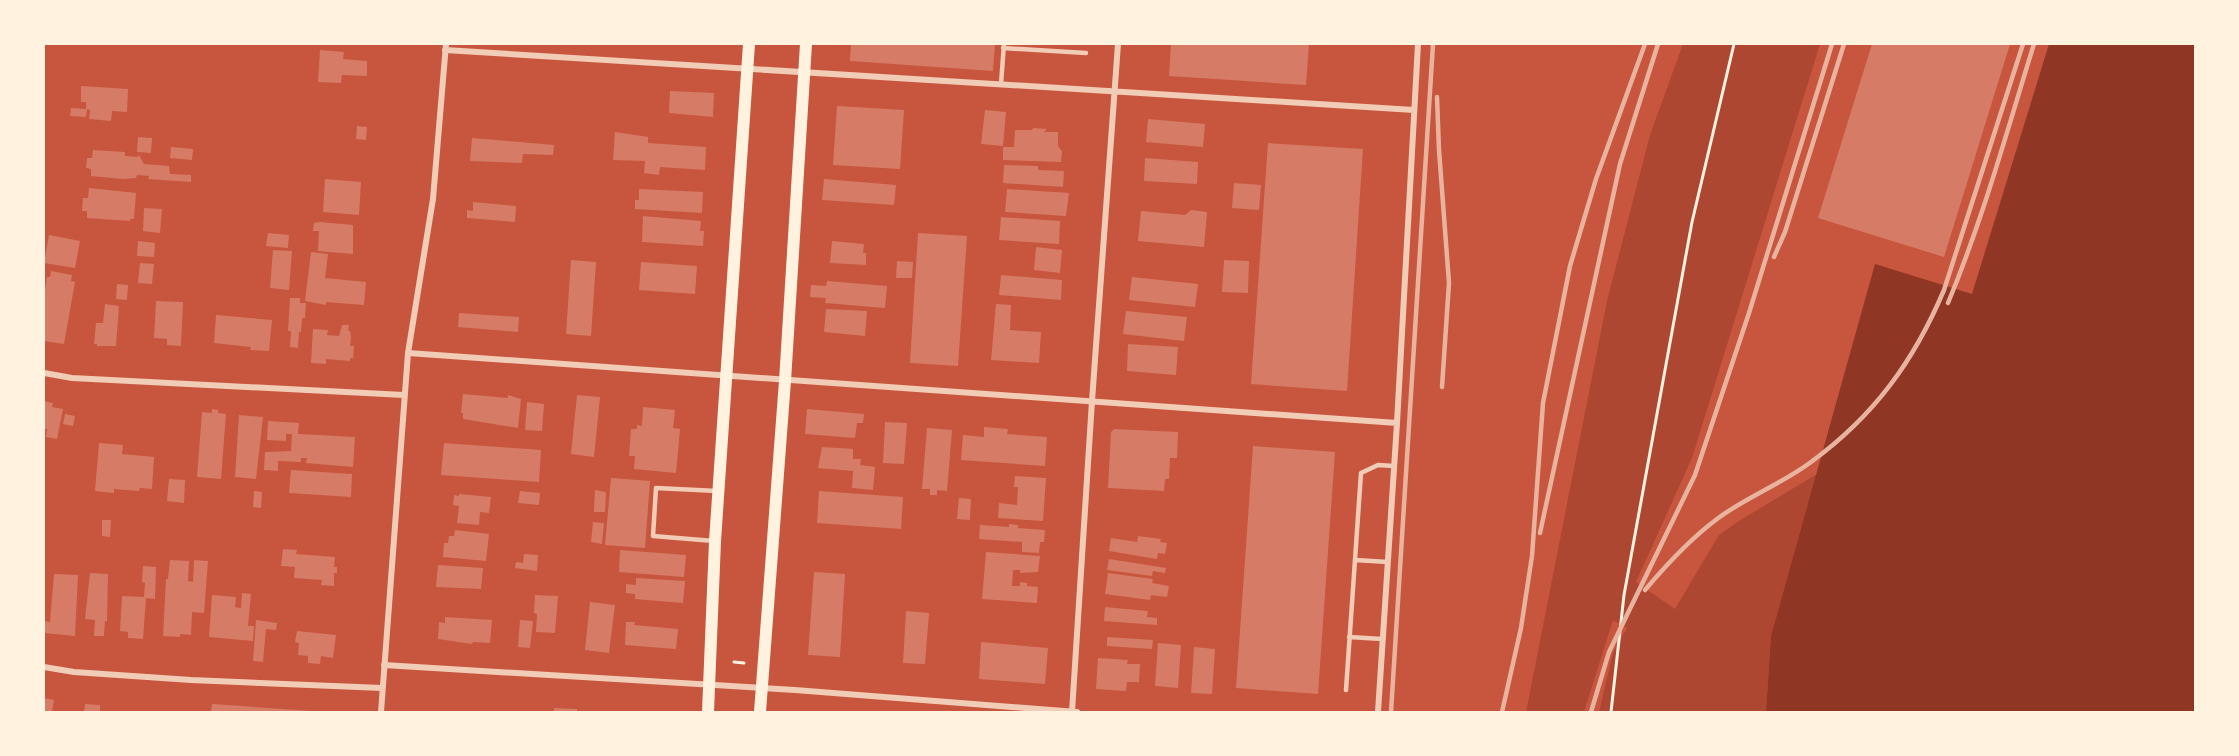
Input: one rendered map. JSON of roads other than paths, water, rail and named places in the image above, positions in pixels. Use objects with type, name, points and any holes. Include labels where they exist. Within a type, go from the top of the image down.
[{"type":"main road","points":[[708,712],[715,541],[749,44]]},
{"type":"main road","points":[[760,712],[785,381],[806,44]]},
{"type":"street","points":[[1072,712],[1118,44]]},
{"type":"street","points":[[1378,712],[1418,44]]},
{"type":"street","points":[[381,712],[408,353],[434,199],[446,47],[747,69],[1414,110]]},
{"type":"street","points":[[408,353],[1397,423]]},
{"type":"street","points":[[44,373],[72,378],[404,395]]},
{"type":"street","points":[[384,665],[1077,712]]},
{"type":"street","points":[[44,667],[74,672],[191,680],[382,688]]},
{"type":"lane","points":[[1001,84],[1003,46],[1086,53]]},
{"type":"lane","points":[[1346,690],[1361,473],[1378,465],[1394,466]]},
{"type":"lane","points":[[715,541],[653,536],[656,489],[719,491]]},
{"type":"lane","points":[[1355,560],[1388,562]]},
{"type":"lane","points":[[1349,637],[1382,639]]},
{"type":"railway","points":[[1391,712],[1433,44]]},
{"type":"railway","points":[[1502,712],[1521,628],[1532,556],[1543,403],[1570,266],[1596,179],[1645,44]]},
{"type":"railway","points":[[1540,533],[1620,164],[1658,44]]},
{"type":"railway","points":[[1591,712],[1609,652],[1695,475],[1749,313],[1832,44]]},
{"type":"railway","points":[[1774,257],[1785,232],[1844,44]]},
{"type":"railway","points":[[1645,590],[1679,552],[1717,519],[1800,470],[1834,444],[1873,406],[1890,385],[1919,340],[1944,290],[2023,44]]},
{"type":"railway","points":[[1948,303],[1983,207],[2034,44]]},
{"type":"railway","points":[[1437,97],[1449,283],[1442,387]]}]
